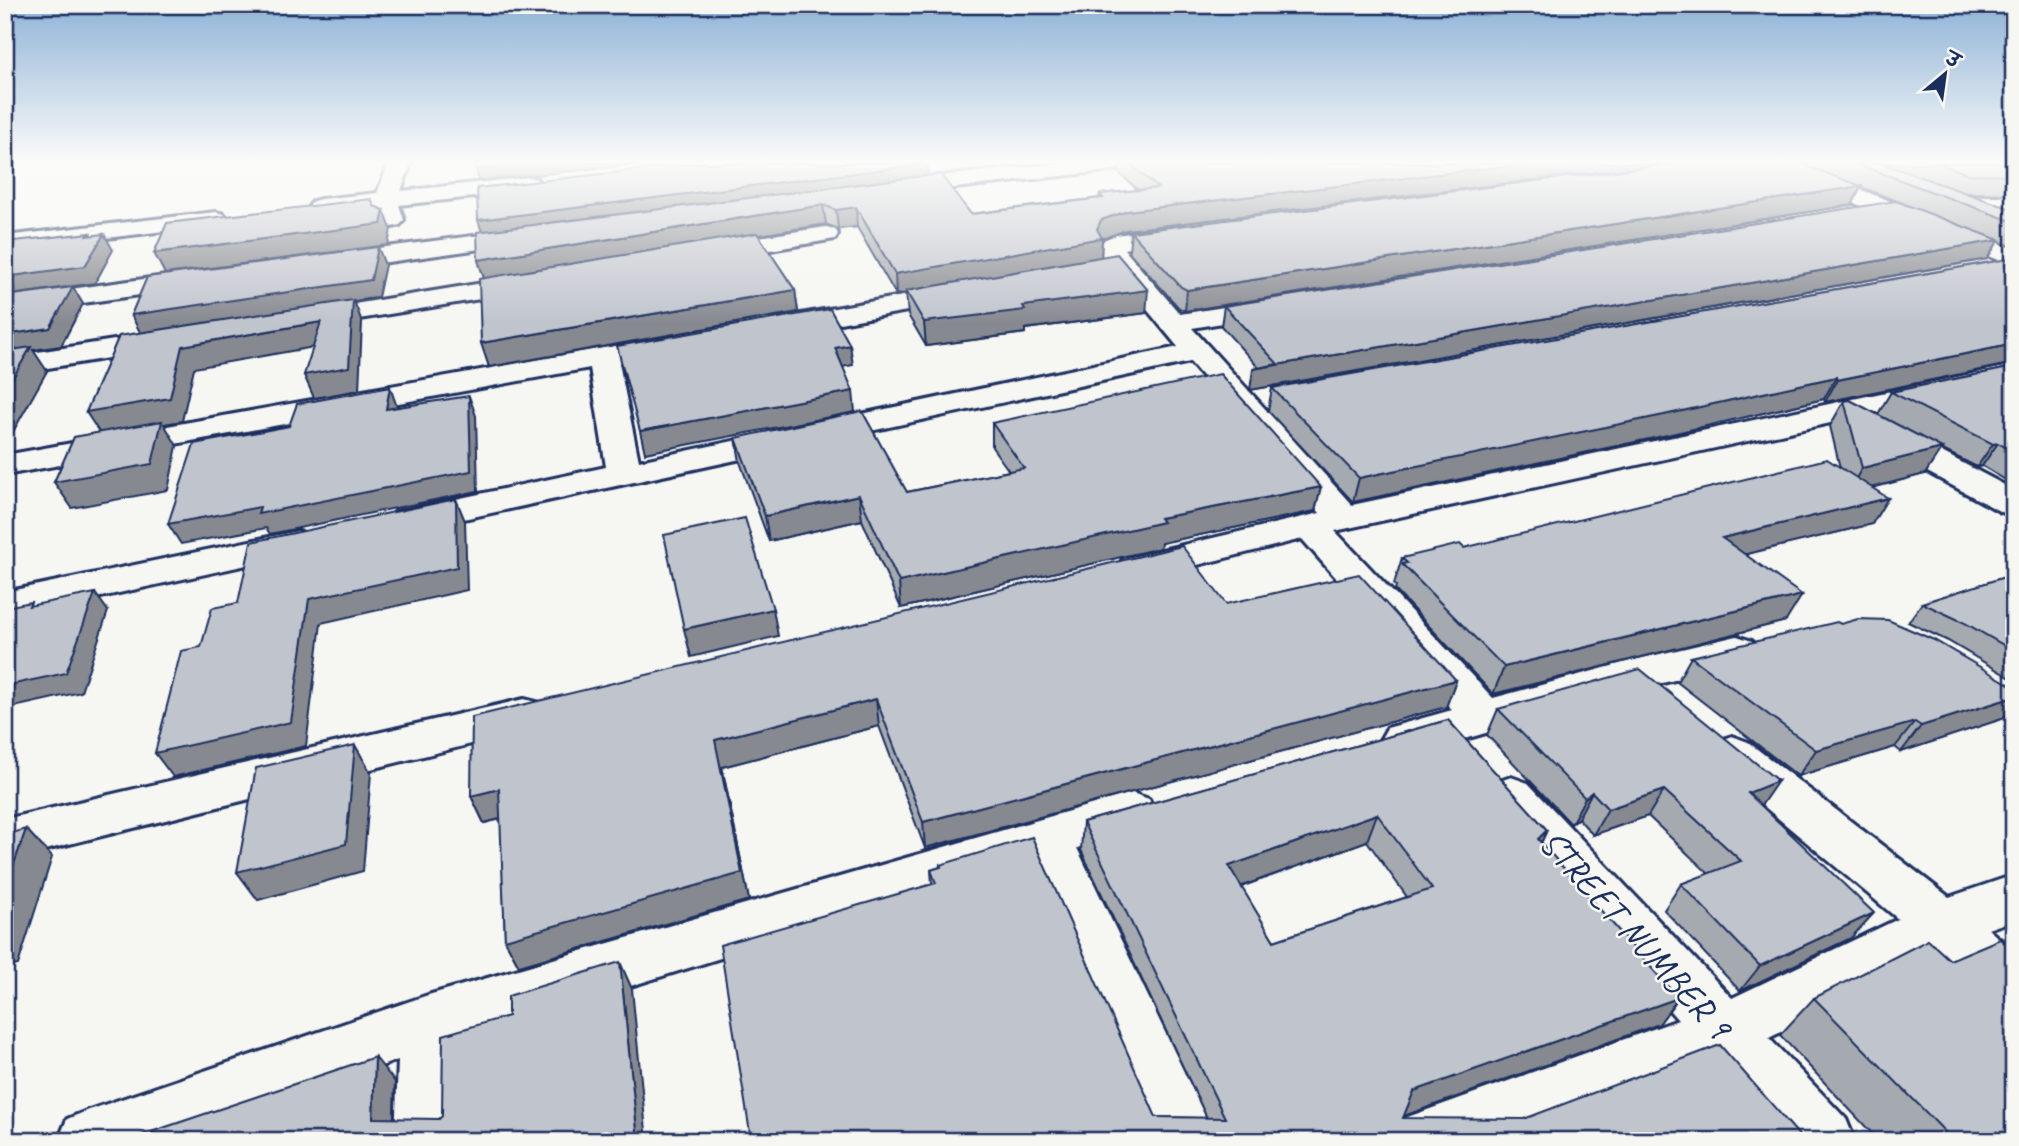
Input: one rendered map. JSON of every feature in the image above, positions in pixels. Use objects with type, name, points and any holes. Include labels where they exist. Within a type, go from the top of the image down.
[{"type":"street","points":[[5,243],[232,216]]},
{"type":"street","points":[[391,216],[413,303]]},
{"type":"street","points":[[1907,216],[2014,258]]},
{"type":"street","points":[[1993,216],[2014,224]]},
{"type":"street","name":"STREET NUMBER 9","points":[[1208,230],[1116,242],[1111,246],[1110,267],[1174,323],[1197,352],[1254,402],[1327,522],[1467,723],[1724,1031],[1824,1141]]},
{"type":"street","points":[[307,265],[554,233]]},
{"type":"street","points":[[682,257],[826,234]]},
{"type":"street","points":[[1973,273],[2014,265]]},
{"type":"street","points":[[10,305],[212,278]]},
{"type":"street","points":[[277,324],[561,278]]},
{"type":"street","points":[[754,331],[986,289]]},
{"type":"street","points":[[1174,323],[1298,303]]},
{"type":"street","points":[[5,366],[196,336]]},
{"type":"street","points":[[5,465],[699,340]]},
{"type":"street","points":[[382,525],[1197,352]]},
{"type":"street","points":[[603,357],[624,474]]},
{"type":"street","points":[[1106,575],[1327,522],[2014,374]]},
{"type":"street","points":[[1841,412],[2014,504]]},
{"type":"street","points":[[5,605],[328,537]]},
{"type":"street","points":[[1355,753],[1634,675],[1782,640]]},
{"type":"street","points":[[1634,675],[1942,923],[2014,986]]},
{"type":"street","points":[[5,840],[562,706]]},
{"type":"street","points":[[89,1141],[428,1022],[1047,836],[1181,800]]},
{"type":"street","points":[[1047,836],[1186,1141]]},
{"type":"street","points":[[1424,1141],[1724,1031],[1942,923],[2014,897]]},
{"type":"street","points":[[426,1141],[428,1022]]},
{"type":"building","points":[[222,216],[383,216],[381,224],[154,253],[167,223]]},
{"type":"building","points":[[478,216],[506,216],[478,220]]},
{"type":"building","points":[[601,216],[751,216],[478,260],[477,232]]},
{"type":"building","points":[[862,216],[1111,216],[1101,220],[1097,229],[1102,238],[895,274]]},
{"type":"building","points":[[1254,216],[1663,216],[1187,290],[1181,287],[1131,232]]},
{"type":"building","points":[[1797,216],[1937,216],[1999,240],[1253,369],[1278,364],[1224,306]]},
{"type":"building","points":[[1999,216],[2014,216],[2014,222]]},
{"type":"building","points":[[90,233],[87,236],[104,234],[85,266],[5,277],[5,242]]},
{"type":"building","points":[[757,233],[795,290],[481,343],[479,279]]},
{"type":"building","points":[[378,247],[371,280],[131,315],[147,277]]},
{"type":"building","points":[[1117,254],[1148,290],[1023,306],[1025,310],[924,322],[906,291]]},
{"type":"building","points":[[2014,258],[2014,284],[2006,286],[2014,290],[2014,344],[1837,380],[1836,377],[1359,478],[1272,388]]},
{"type":"building","points":[[73,287],[50,328],[5,335],[5,296]]},
{"type":"building","points":[[353,300],[349,367],[304,375],[321,322],[182,346],[170,398],[86,412],[119,336]]},
{"type":"building","points":[[830,309],[850,345],[835,348],[853,391],[640,431],[617,346]]},
{"type":"building","points":[[31,347],[5,391],[5,351]]},
{"type":"building","points":[[2014,367],[2014,452],[1891,392]]},
{"type":"building","points":[[1220,374],[1321,487],[1160,518],[1163,522],[899,582],[859,495],[765,516],[736,438],[862,411],[907,492],[1024,468],[992,423]]},
{"type":"building","points":[[390,387],[386,409],[469,396],[471,471],[258,514],[260,507],[168,524],[194,444],[289,426],[297,404]]},
{"type":"building","points":[[1850,400],[1942,448],[1862,468],[1844,401]]},
{"type":"building","points":[[162,421],[152,464],[54,482],[74,437]]},
{"type":"building","points":[[1827,459],[1888,498],[1722,538],[1802,595],[1504,667],[1402,564],[1407,563],[1402,558],[1460,544],[1464,548]]},
{"type":"building","points":[[456,499],[457,567],[309,599],[291,722],[155,753],[181,651],[201,647],[212,608],[238,603],[251,542]]},
{"type":"building","points":[[745,518],[773,609],[684,629],[664,535]]},
{"type":"building","points":[[1182,546],[1226,604],[1359,574],[1456,680],[923,822],[876,699],[715,740],[742,873],[505,940],[499,789],[471,796],[472,717]]},
{"type":"building","points":[[2014,574],[2014,651],[1963,622],[1922,603]]},
{"type":"building","points":[[95,593],[66,673],[5,686],[5,607],[31,602],[29,606]]},
{"type":"building","points":[[1858,619],[1888,620],[1934,640],[2014,687],[2014,697],[1921,726],[1915,722],[1816,750],[1691,657]]},
{"type":"building","points":[[1640,669],[1778,781],[1748,793],[1874,913],[1760,966],[1681,884],[1741,861],[1664,790],[1608,809],[1592,792],[1585,798],[1498,709]]},
{"type":"building","points":[[1448,720],[1547,830],[1538,839],[1678,998],[1414,1091],[1403,1118],[1524,1119],[1720,1045],[1804,1141],[745,1141],[751,1139],[720,945],[936,883],[931,870],[941,867],[940,865],[1032,837],[1156,1117],[1225,1118],[1083,822]],"holes":[[[1377,814],[1432,889],[1274,941],[1229,866]]]},
{"type":"building","points":[[355,745],[346,844],[237,872],[256,768]]},
{"type":"building","points":[[26,829],[5,890],[5,835]]},
{"type":"building","points":[[2000,939],[2014,951],[2014,1141],[1954,1141],[1814,998],[1928,940],[1950,960]]},
{"type":"building","points":[[620,962],[638,1141],[124,1141],[375,1057],[373,1118],[439,1119],[442,1116],[443,1035],[508,1016],[508,996]]}]
